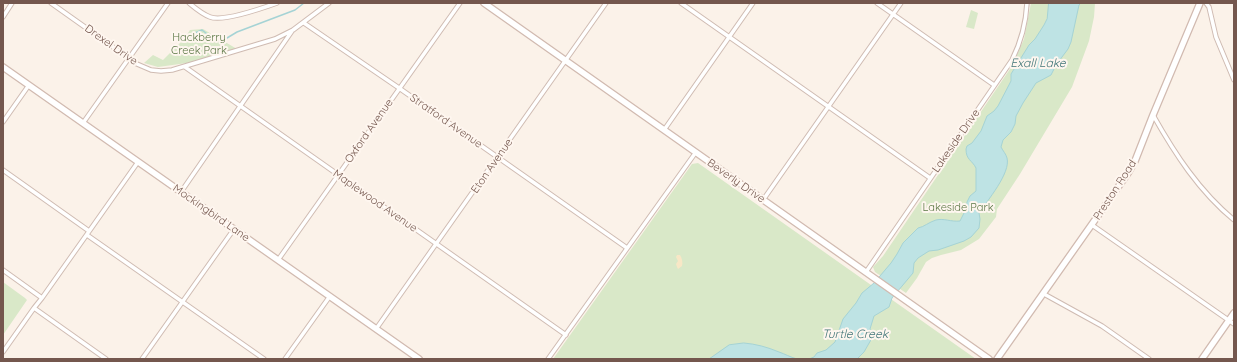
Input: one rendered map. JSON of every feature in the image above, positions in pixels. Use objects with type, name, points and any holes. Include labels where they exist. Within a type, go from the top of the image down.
[{"type":"main road","name":"Beverly Drive","points":[[484,3],[989,359]]},
{"type":"main road","name":"Preston Road","points":[[997,359],[1044,294],[1135,161],[1200,3]]},
{"type":"main road","name":"Mockingbird Lane","points":[[3,67],[419,359]]},
{"type":"main road","points":[[1202,359],[1231,322],[1234,313]]},
{"type":"street","points":[[3,17],[12,3]]},
{"type":"street","name":"Drexel Drive","points":[[51,3],[144,68],[161,71],[185,67],[275,39],[304,23],[329,3]]},
{"type":"street","points":[[84,124],[168,3]]},
{"type":"street","points":[[189,3],[210,17],[218,18],[231,17],[277,3]]},
{"type":"street","name":"Oxford Avenue","points":[[278,260],[460,3]]},
{"type":"street","name":"Eton Avenue","points":[[376,329],[606,3]]},
{"type":"street","points":[[681,3],[930,178]]},
{"type":"street","points":[[664,130],[753,3]]},
{"type":"street","points":[[877,3],[994,85]]},
{"type":"street","points":[[763,200],[901,3]]},
{"type":"street","name":"Lakeside Drive","points":[[866,272],[1012,60],[1023,30],[1027,3]]},
{"type":"street","points":[[1206,3],[1209,8],[1216,37],[1234,80]]},
{"type":"street","name":"Stratford Avenue","points":[[304,23],[627,248]]},
{"type":"street","points":[[181,192],[293,30]]},
{"type":"street","name":"Maplewood Avenue","points":[[185,67],[566,335]]},
{"type":"street","points":[[3,122],[29,85]]},
{"type":"street","points":[[1153,115],[1172,147],[1194,179],[1234,220]]},
{"type":"street","points":[[548,359],[696,152]]},
{"type":"street","points":[[3,352],[138,162]]},
{"type":"street","points":[[3,170],[183,302],[264,359]]},
{"type":"street","points":[[1092,225],[1231,322]]},
{"type":"street","points":[[142,359],[234,229]]},
{"type":"street","points":[[3,270],[42,298]]},
{"type":"street","points":[[1044,294],[1102,326],[1149,359]]},
{"type":"street","points":[[285,359],[330,296]]},
{"type":"street","points":[[34,308],[106,359]]},
{"type":"green space","name":"Lakeside Park","points":[[1031,3],[1095,3],[1089,41],[1072,87],[1020,174],[997,209],[996,217],[979,239],[961,250],[932,258],[926,262],[906,293],[875,272],[873,267],[883,256],[1012,66],[1024,39]]},
{"type":"green space","points":[[971,10],[978,13],[974,29],[966,27]]},
{"type":"green space","name":"Hackberry Creek Park","points":[[203,29],[237,49],[187,63],[158,67],[144,63],[153,55],[163,60],[184,39],[190,30]]},
{"type":"green space","points":[[698,163],[976,359],[553,359],[692,164]]},
{"type":"green space","points":[[3,282],[27,300],[3,335]]},
{"type":"sand","points":[[677,255],[680,255],[682,262],[682,266],[678,269],[676,264],[678,261],[676,257]]},
{"type":"water","name":"Exall Lake","points":[[1049,3],[1081,3],[1079,5],[1071,42],[1051,75],[1036,83],[1016,116],[1015,124],[1011,132],[1003,140],[1001,147],[1006,155],[1007,164],[998,187],[979,213],[979,228],[971,237],[964,241],[938,250],[929,251],[918,258],[914,263],[913,273],[892,298],[889,307],[874,316],[870,329],[872,338],[864,352],[857,359],[809,359],[814,357],[817,353],[826,350],[835,342],[843,319],[862,293],[874,283],[891,263],[903,243],[918,228],[942,219],[960,221],[970,196],[976,191],[976,168],[968,158],[966,149],[967,146],[972,143],[981,131],[987,116],[998,106],[1011,81],[1011,74],[1047,19]]},
{"type":"water","name":"Turtle Creek","points":[[744,343],[766,347],[797,359],[709,359],[729,345]]},
{"type":"waterway","points":[[195,33],[202,30],[211,37],[227,38],[237,32],[295,10],[304,3]]}]
